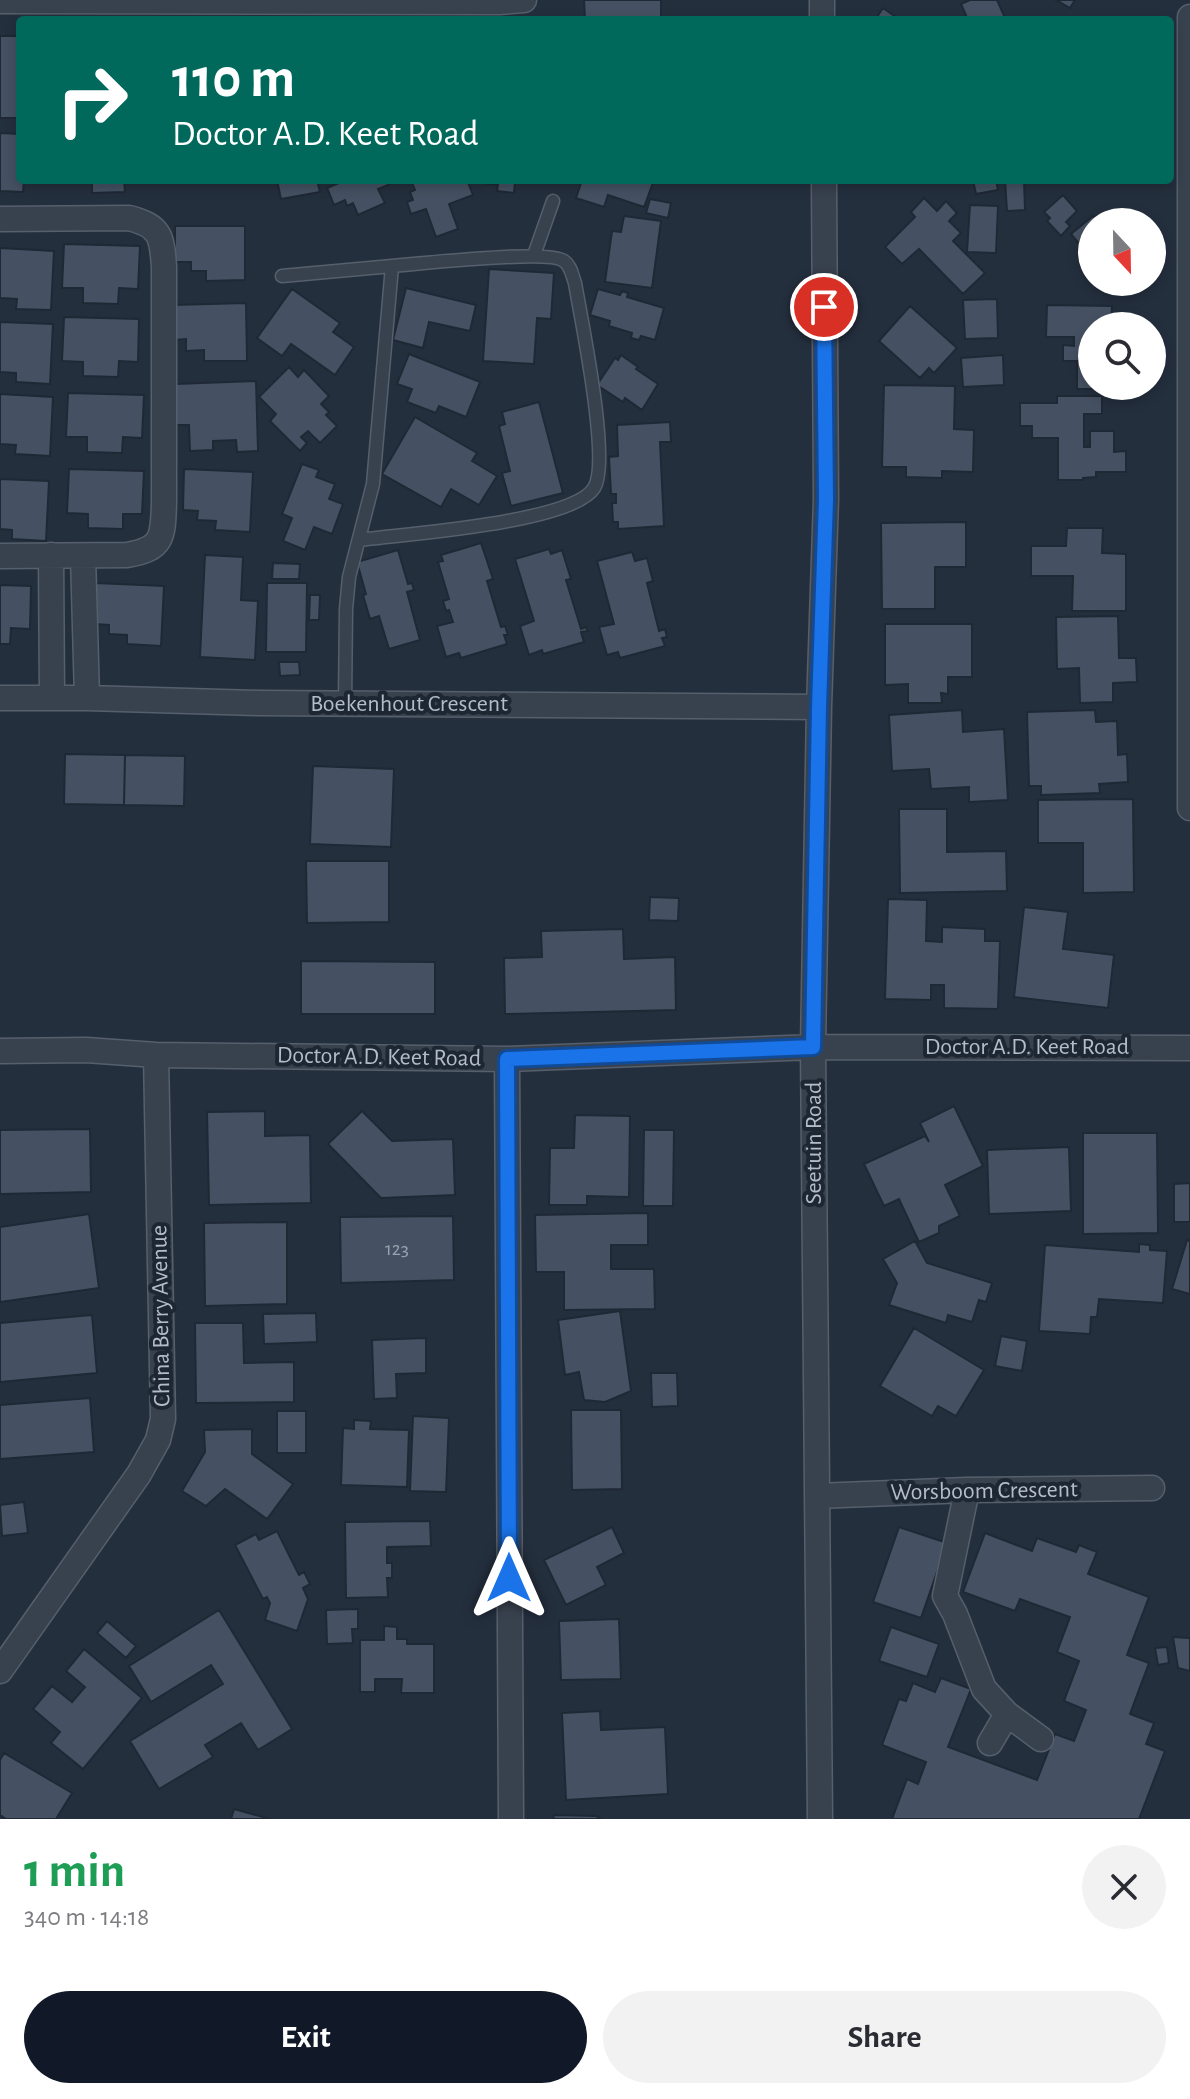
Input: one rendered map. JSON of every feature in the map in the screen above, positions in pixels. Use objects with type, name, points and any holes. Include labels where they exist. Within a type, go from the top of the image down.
[{"type":"street","points":[[0,1],[524,0]]},
{"type":"street","points":[[1190,17],[1179,138],[1190,808]]},
{"type":"street","name":"Seetuin Road","points":[[820,1819],[813,1047],[826,499],[824,184]]},
{"type":"street","points":[[0,219],[129,218],[146,222],[162,241],[164,267],[164,501],[161,534],[152,548],[127,555],[0,556]]},
{"type":"street","points":[[51,555],[52,698]]},
{"type":"street","points":[[83,556],[87,698]]},
{"type":"street","name":"Boekenhout Crescent","points":[[0,698],[819,707]]},
{"type":"street","name":"Doctor A.D. Keet Road","points":[[0,1051],[507,1059],[813,1047],[1190,1048]]},
{"type":"street","name":"China Berry Avenue","points":[[0,1671],[139,1474],[158,1440],[163,1419],[156,1055]]},
{"type":"street","points":[[507,1059],[511,1819]]},
{"type":"street","name":"Worsboom Crescent","points":[[817,1496],[967,1490],[1152,1488]]},
{"type":"street","points":[[967,1490],[945,1596],[984,1689],[1007,1714],[1041,1739]]},
{"type":"street","points":[[990,1743],[1007,1714]]},
{"type":"lane","points":[[534,255],[553,201]]},
{"type":"lane","points":[[282,276],[534,255],[561,259],[567,263],[575,283],[599,439],[600,473],[594,489],[578,503],[532,517],[359,540]]},
{"type":"lane","points":[[345,703],[349,577],[373,484],[392,266]]},
{"type":"building","points":[[584,0],[661,0],[661,16],[585,16]]},
{"type":"building","points":[[970,0],[997,0],[1004,16],[966,16],[961,4]]},
{"type":"building","points":[[1056,0],[1075,0],[1070,8]]},
{"type":"building","points":[[883,8],[894,16],[878,16]]},
{"type":"building","points":[[0,36],[16,36],[16,118],[0,118]]},
{"type":"building","points":[[0,133],[16,134],[16,184],[24,184],[23,192],[0,191]]},
{"type":"building","points":[[92,184],[124,184],[125,192],[92,193]]},
{"type":"building","points":[[278,184],[318,184],[320,192],[281,199]]},
{"type":"building","points":[[337,184],[388,185],[378,189],[385,203],[358,215],[353,203],[347,206],[345,200],[334,205],[327,188]]},
{"type":"building","points":[[413,184],[469,184],[473,195],[449,204],[458,229],[436,237],[426,209],[411,214],[407,202],[413,200],[410,192],[415,190]]},
{"type":"building","points":[[490,184],[515,184],[514,193],[497,191],[498,185]]},
{"type":"building","points":[[581,184],[653,184],[644,207],[608,195],[604,207],[576,198]]},
{"type":"building","points":[[974,184],[997,184],[998,190],[976,194]]},
{"type":"building","points":[[1005,184],[1024,184],[1025,210],[1007,211]]},
{"type":"building","points":[[1063,195],[1077,211],[1066,222],[1070,226],[1061,236],[1047,221],[1050,218],[1044,212]]},
{"type":"building","points":[[924,198],[937,211],[946,201],[957,213],[949,221],[961,233],[953,241],[985,273],[963,294],[919,249],[902,264],[885,247],[915,217],[911,212]]},
{"type":"building","points":[[650,199],[671,203],[668,218],[646,213]]},
{"type":"building","points":[[970,205],[998,206],[996,253],[967,252]]},
{"type":"building","points":[[624,216],[661,221],[652,288],[605,282],[612,231],[621,232]]},
{"type":"building","points":[[175,226],[245,226],[245,280],[206,281],[206,271],[191,271],[191,262],[175,262]]},
{"type":"building","points":[[1078,228],[1078,243],[1071,234]]},
{"type":"building","points":[[64,244],[140,246],[138,289],[119,288],[118,304],[83,303],[83,288],[62,288]]},
{"type":"building","points":[[0,248],[54,251],[51,310],[16,309],[17,299],[0,298]]},
{"type":"building","points":[[489,269],[554,273],[551,319],[537,318],[534,364],[483,361]]},
{"type":"building","points":[[406,288],[476,305],[470,331],[429,322],[423,348],[393,340]]},
{"type":"building","points":[[292,289],[340,323],[333,332],[354,347],[335,375],[291,344],[282,356],[257,338]]},
{"type":"building","points":[[598,289],[620,295],[622,291],[628,293],[627,297],[664,308],[655,340],[641,336],[639,340],[631,338],[632,333],[609,326],[610,321],[590,315]]},
{"type":"building","points":[[997,299],[998,338],[965,339],[963,300]]},
{"type":"building","points":[[246,303],[247,361],[204,361],[204,350],[186,351],[186,339],[174,340],[173,305]]},
{"type":"building","points":[[1047,305],[1112,306],[1112,312],[1078,312],[1078,389],[1077,361],[1063,361],[1063,345],[1074,346],[1074,337],[1046,337]]},
{"type":"building","points":[[910,306],[957,348],[934,373],[929,368],[920,378],[879,341]]},
{"type":"building","points":[[64,317],[139,319],[138,362],[119,361],[118,377],[83,376],[83,362],[62,361]]},
{"type":"building","points":[[0,322],[53,324],[50,384],[16,382],[16,373],[0,372]]},
{"type":"building","points":[[409,354],[480,382],[466,417],[439,406],[436,413],[407,402],[412,389],[397,384]]},
{"type":"building","points":[[621,355],[658,384],[642,410],[597,385],[615,358],[618,360]]},
{"type":"building","points":[[1003,355],[1004,385],[963,387],[961,358]]},
{"type":"building","points":[[289,367],[298,377],[304,370],[329,396],[321,404],[329,412],[326,415],[337,426],[320,443],[308,431],[301,437],[307,443],[300,451],[270,421],[276,414],[259,397]]},
{"type":"building","points":[[256,381],[258,451],[237,452],[236,440],[213,441],[213,450],[190,451],[189,425],[176,425],[175,384]]},
{"type":"building","points":[[884,385],[955,386],[954,429],[974,430],[973,472],[942,471],[942,478],[906,477],[906,467],[882,467]]},
{"type":"building","points":[[68,393],[144,395],[142,438],[123,437],[122,453],[87,452],[87,437],[66,437]]},
{"type":"building","points":[[0,394],[53,397],[50,456],[15,454],[16,445],[0,444]]},
{"type":"building","points":[[1057,396],[1102,400],[1102,414],[1084,414],[1084,447],[1090,447],[1090,431],[1114,431],[1114,452],[1126,451],[1126,472],[1096,472],[1096,477],[1083,480],[1058,480],[1058,438],[1032,438],[1032,426],[1020,426],[1020,403],[1057,403]]},
{"type":"building","points":[[539,402],[563,493],[511,506],[502,473],[510,471],[499,426],[505,424],[502,412]]},
{"type":"building","points":[[415,417],[477,453],[472,461],[497,476],[479,505],[451,489],[441,507],[382,474]]},
{"type":"building","points":[[670,422],[671,442],[660,442],[664,526],[618,529],[618,522],[613,522],[612,503],[616,503],[616,494],[611,494],[609,457],[618,456],[617,425]]},
{"type":"building","points":[[302,464],[319,470],[316,477],[335,484],[329,499],[343,504],[332,534],[314,527],[305,550],[283,541],[292,518],[282,514]]},
{"type":"building","points":[[69,469],[144,471],[142,514],[123,514],[123,529],[88,528],[88,514],[67,513]]},
{"type":"building","points":[[184,469],[253,472],[250,532],[215,530],[216,521],[197,520],[198,511],[183,510]]},
{"type":"building","points":[[0,479],[49,481],[46,541],[12,539],[12,530],[0,529]]},
{"type":"building","points":[[966,522],[966,567],[935,567],[935,609],[882,609],[881,523]]},
{"type":"building","points":[[1067,528],[1103,528],[1102,553],[1126,554],[1126,611],[1072,611],[1073,576],[1031,576],[1031,546],[1066,546]]},
{"type":"building","points":[[481,543],[493,579],[487,581],[501,627],[505,626],[508,635],[504,635],[507,644],[461,658],[459,653],[446,657],[437,626],[453,622],[443,601],[449,599],[438,562],[443,561],[441,555]]},
{"type":"building","points":[[549,549],[551,554],[562,550],[571,579],[566,580],[581,629],[586,627],[588,631],[581,632],[584,642],[529,655],[520,626],[534,621],[515,559]]},
{"type":"building","points":[[398,550],[408,584],[412,583],[414,590],[407,592],[420,640],[389,649],[379,616],[370,619],[357,562]]},
{"type":"building","points":[[632,552],[635,561],[647,558],[653,581],[647,583],[659,631],[665,629],[667,637],[662,638],[665,646],[620,658],[618,652],[607,655],[599,627],[614,624],[597,561]]},
{"type":"building","points":[[205,555],[243,557],[241,600],[258,601],[255,660],[200,657]]},
{"type":"building","points":[[273,563],[300,564],[299,579],[272,579]]},
{"type":"building","points":[[96,583],[164,586],[161,646],[127,644],[127,635],[109,634],[109,625],[94,624]]},
{"type":"building","points":[[267,583],[307,583],[306,652],[266,652]]},
{"type":"building","points":[[0,585],[31,586],[30,629],[11,628],[10,644],[0,644]]},
{"type":"building","points":[[310,595],[320,595],[319,620],[309,620]]},
{"type":"building","points":[[1118,616],[1119,658],[1136,658],[1137,682],[1113,683],[1113,702],[1080,703],[1079,668],[1057,669],[1056,617]]},
{"type":"building","points":[[885,624],[972,624],[972,677],[948,677],[948,694],[941,693],[942,703],[908,703],[908,684],[885,685]]},
{"type":"building","points":[[279,662],[299,662],[300,675],[280,676]]},
{"type":"building","points":[[962,710],[963,732],[1004,729],[1008,800],[969,802],[969,787],[931,789],[929,769],[892,771],[889,715]]},
{"type":"building","points":[[1095,710],[1096,722],[1117,721],[1118,755],[1127,754],[1128,782],[1099,784],[1100,793],[1041,795],[1041,786],[1029,786],[1027,712]]},
{"type":"building","points":[[65,754],[125,755],[124,805],[64,804]]},
{"type":"building","points":[[125,755],[185,756],[184,806],[124,805]]},
{"type":"building","points":[[313,766],[394,769],[391,847],[310,844]]},
{"type":"building","points":[[1133,799],[1134,892],[1083,893],[1083,843],[1038,843],[1038,800]]},
{"type":"building","points":[[899,809],[947,809],[947,852],[1006,851],[1007,891],[900,893]]},
{"type":"building","points":[[306,861],[389,861],[389,922],[307,923]]},
{"type":"building","points":[[650,897],[679,898],[678,921],[649,920]]},
{"type":"building","points":[[888,899],[927,900],[926,941],[942,942],[942,927],[985,929],[985,941],[1000,941],[998,1009],[944,1008],[944,985],[931,985],[931,1000],[885,999]]},
{"type":"building","points":[[1024,907],[1068,912],[1063,949],[1114,955],[1108,1008],[1014,997]]},
{"type":"building","points":[[623,929],[624,959],[675,957],[676,1010],[505,1014],[504,958],[542,957],[541,931]]},
{"type":"building","points":[[301,961],[435,962],[435,1014],[301,1014]]},
{"type":"building","points":[[954,1106],[983,1166],[945,1185],[960,1216],[939,1226],[939,1233],[919,1242],[899,1199],[884,1206],[864,1164],[925,1136],[929,1142],[920,1123]]},
{"type":"building","points":[[265,1111],[265,1136],[310,1135],[311,1203],[209,1205],[207,1112]]},
{"type":"building","points":[[362,1111],[392,1141],[453,1139],[455,1195],[381,1198],[328,1144]]},
{"type":"building","points":[[575,1115],[630,1116],[629,1197],[587,1196],[587,1205],[549,1205],[550,1148],[574,1148]]},
{"type":"building","points":[[90,1129],[91,1192],[0,1194],[0,1130]]},
{"type":"building","points":[[644,1130],[674,1130],[673,1206],[643,1206]]},
{"type":"building","points":[[1083,1133],[1157,1133],[1158,1233],[1083,1234]]},
{"type":"building","points":[[1069,1147],[1071,1211],[989,1214],[987,1150]]},
{"type":"building","points":[[1190,1183],[1190,1222],[1174,1222],[1174,1184]]},
{"type":"building","points":[[648,1213],[648,1245],[611,1245],[611,1269],[654,1269],[655,1309],[564,1310],[564,1272],[536,1272],[535,1215]]},
{"type":"building","points":[[89,1214],[99,1288],[0,1302],[0,1227]]},
{"type":"building","points":[[453,1216],[454,1280],[341,1283],[340,1217]]},
{"type":"building","points":[[287,1222],[287,1304],[205,1306],[204,1223]]},
{"type":"building","points":[[1187,1240],[1190,1241],[1190,1294],[1172,1289]]},
{"type":"building","points":[[915,1241],[927,1263],[992,1283],[986,1302],[979,1300],[972,1322],[948,1315],[946,1323],[889,1305],[897,1283],[883,1259]]},
{"type":"building","points":[[1139,1244],[1150,1245],[1150,1250],[1167,1251],[1163,1303],[1099,1299],[1097,1317],[1091,1317],[1090,1334],[1039,1331],[1045,1245],[1139,1252]]},
{"type":"building","points":[[620,1311],[631,1391],[605,1402],[584,1400],[579,1372],[565,1375],[558,1320]]},
{"type":"building","points":[[316,1313],[317,1342],[264,1344],[263,1314]]},
{"type":"building","points":[[92,1315],[97,1373],[0,1382],[0,1323]]},
{"type":"building","points":[[195,1323],[243,1323],[244,1363],[294,1362],[294,1402],[196,1403]]},
{"type":"building","points":[[914,1328],[984,1370],[956,1416],[938,1406],[932,1416],[880,1386]]},
{"type":"building","points":[[1001,1336],[1027,1341],[1022,1371],[995,1366]]},
{"type":"building","points":[[426,1338],[426,1373],[396,1374],[397,1398],[374,1399],[372,1340]]},
{"type":"building","points":[[651,1373],[677,1373],[678,1406],[652,1407]]},
{"type":"building","points":[[90,1398],[94,1452],[0,1459],[0,1405]]},
{"type":"building","points":[[571,1410],[621,1410],[622,1489],[572,1490]]},
{"type":"building","points":[[277,1411],[306,1411],[306,1453],[277,1453]]},
{"type":"building","points":[[413,1416],[449,1418],[446,1492],[410,1491]]},
{"type":"building","points":[[354,1420],[371,1421],[370,1429],[409,1430],[407,1487],[341,1485],[343,1428],[354,1429]]},
{"type":"building","points":[[252,1429],[252,1454],[293,1484],[267,1519],[225,1489],[206,1506],[182,1491],[205,1452],[204,1430]]},
{"type":"building","points":[[24,1502],[28,1533],[2,1536],[0,1505]]},
{"type":"building","points":[[430,1521],[431,1546],[387,1547],[387,1563],[392,1563],[392,1578],[387,1578],[388,1597],[346,1598],[345,1522]]},
{"type":"building","points":[[612,1527],[624,1553],[597,1567],[606,1585],[566,1605],[544,1560]]},
{"type":"building","points":[[899,1527],[947,1543],[921,1618],[873,1602]]},
{"type":"building","points":[[277,1531],[299,1575],[304,1572],[310,1584],[303,1588],[308,1599],[297,1631],[265,1620],[270,1603],[267,1597],[263,1599],[235,1545],[256,1534],[259,1540]]},
{"type":"building","points":[[985,1533],[1032,1551],[1037,1538],[1076,1552],[1079,1545],[1097,1552],[1088,1574],[1149,1597],[1127,1655],[1149,1663],[1130,1714],[1154,1723],[1146,1744],[1165,1751],[1139,1819],[892,1819],[907,1779],[918,1784],[926,1762],[882,1745],[899,1699],[906,1701],[913,1683],[935,1692],[941,1678],[971,1689],[948,1747],[1037,1780],[1055,1734],[1074,1741],[1086,1710],[1064,1701],[1079,1661],[1057,1652],[1070,1617],[1020,1599],[1015,1611],[963,1592]]},
{"type":"building","points":[[358,1609],[358,1629],[352,1629],[353,1643],[327,1644],[326,1610]]},
{"type":"building","points":[[219,1610],[292,1729],[258,1750],[241,1723],[205,1745],[213,1757],[159,1789],[130,1741],[223,1684],[211,1665],[151,1702],[129,1666]]},
{"type":"building","points":[[619,1619],[621,1679],[561,1680],[559,1621]]},
{"type":"building","points":[[107,1621],[136,1646],[126,1658],[97,1633]]},
{"type":"building","points":[[384,1626],[397,1627],[397,1639],[407,1639],[407,1644],[434,1644],[434,1693],[401,1693],[402,1679],[375,1679],[375,1692],[360,1692],[360,1640],[384,1640]]},
{"type":"building","points":[[891,1627],[939,1644],[927,1677],[879,1661]]},
{"type":"building","points":[[1173,1637],[1190,1638],[1190,1671],[1178,1668]]},
{"type":"building","points":[[1167,1647],[1169,1663],[1158,1665],[1155,1648]]},
{"type":"building","points":[[84,1649],[142,1698],[83,1769],[51,1743],[60,1732],[33,1709],[52,1686],[72,1702],[85,1687],[66,1671]]},
{"type":"building","points":[[600,1711],[601,1730],[665,1727],[668,1794],[566,1800],[562,1713]]},
{"type":"building","points":[[4,1753],[72,1793],[56,1819],[6,1819],[0,1815],[0,1760]]},
{"type":"building","points":[[234,1809],[270,1819],[231,1819]]},
{"type":"building","points":[[554,1815],[596,1816],[601,1819],[553,1819]]},
{"type":"route","points":[[509,1578],[507,1059],[813,1047],[826,499],[824,307]]}]
